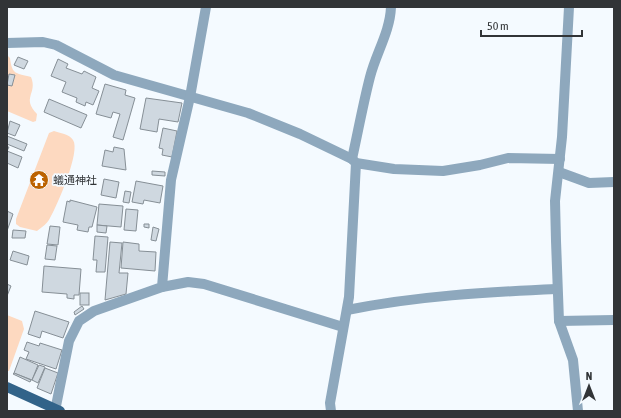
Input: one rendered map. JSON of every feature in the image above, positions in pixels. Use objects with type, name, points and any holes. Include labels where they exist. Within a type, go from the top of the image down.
[{"type":"main road","points":[[7,387],[57,410]]},
{"type":"street","points":[[162,287],[169,194],[190,97],[206,7]]},
{"type":"street","points":[[331,411],[330,403],[349,297],[354,161],[370,77],[379,49],[388,30],[391,7]]},
{"type":"street","points":[[569,7],[560,159],[555,201],[559,321],[573,360],[578,411]]},
{"type":"street","points":[[7,42],[43,42],[56,45],[73,52],[114,75],[248,113],[300,134],[354,161],[394,169],[443,171],[508,158],[560,159]]},
{"type":"street","points":[[559,172],[589,183],[614,182]]},
{"type":"street","points":[[57,410],[69,341],[79,321],[94,311],[162,287],[188,282],[204,284],[343,327]]},
{"type":"street","points":[[346,310],[389,301],[503,291],[557,289]]},
{"type":"street","points":[[559,321],[614,320]]},
{"type":"shaded area","points":[[7,55],[10,58],[12,68],[16,72],[31,77],[33,88],[30,103],[37,114],[36,121],[33,122],[7,111]]},
{"type":"shaded area","points":[[54,131],[67,135],[73,140],[75,146],[67,179],[49,220],[37,231],[20,227],[16,224],[16,219],[49,133]]},
{"type":"shaded area","points":[[7,315],[22,321],[24,329],[9,371],[7,371]]},
{"type":"building","points":[[18,57],[28,61],[24,69],[14,65]]},
{"type":"building","points":[[58,59],[68,64],[66,68],[82,74],[84,71],[96,77],[92,88],[99,91],[93,105],[86,102],[85,106],[76,102],[77,98],[62,92],[66,82],[51,76]]},
{"type":"building","points":[[9,74],[15,75],[12,86],[7,85]]},
{"type":"building","points":[[105,84],[126,90],[125,95],[135,98],[123,140],[113,137],[120,114],[113,112],[111,118],[96,114]]},
{"type":"building","points":[[146,98],[182,103],[178,122],[159,119],[157,132],[140,129]]},
{"type":"building","points":[[49,99],[87,115],[81,128],[44,112]]},
{"type":"building","points":[[10,121],[20,125],[15,136],[7,133]]},
{"type":"building","points":[[163,128],[177,131],[172,157],[162,155],[163,149],[159,148]]},
{"type":"building","points":[[7,136],[27,144],[24,151],[7,144]]},
{"type":"building","points":[[114,147],[124,149],[126,170],[102,166],[105,150],[113,152]]},
{"type":"building","points":[[7,151],[22,157],[18,168],[7,163]]},
{"type":"building","points":[[152,171],[165,172],[165,176],[152,175]]},
{"type":"building","points":[[104,179],[119,182],[116,198],[101,195]]},
{"type":"building","points":[[136,181],[163,186],[160,203],[144,200],[143,204],[132,202]]},
{"type":"building","points":[[125,191],[131,192],[129,203],[123,202]]},
{"type":"building","points":[[70,200],[97,207],[92,227],[89,227],[88,232],[77,230],[78,225],[63,222],[67,201],[70,202]]},
{"type":"building","points":[[99,204],[123,206],[121,227],[97,225]]},
{"type":"building","points":[[126,209],[138,210],[136,231],[124,230]]},
{"type":"building","points":[[7,211],[13,214],[7,231]]},
{"type":"building","points":[[144,224],[149,224],[149,228],[144,227]]},
{"type":"building","points":[[97,225],[107,226],[106,233],[97,232]]},
{"type":"building","points":[[50,226],[60,227],[58,245],[47,244]]},
{"type":"building","points":[[153,227],[159,229],[156,241],[151,240]]},
{"type":"building","points":[[13,230],[26,231],[25,238],[12,238]]},
{"type":"building","points":[[95,236],[108,237],[105,272],[96,272],[97,260],[93,260]]},
{"type":"building","points":[[110,242],[122,243],[119,273],[128,273],[126,294],[105,300]]},
{"type":"building","points":[[123,242],[139,244],[139,251],[156,252],[155,271],[121,268]]},
{"type":"building","points":[[47,245],[57,246],[55,260],[45,259]]},
{"type":"building","points":[[13,251],[29,256],[27,265],[10,260]]},
{"type":"building","points":[[44,266],[81,269],[79,295],[74,295],[74,299],[67,298],[67,294],[42,292]]},
{"type":"building","points":[[7,284],[11,286],[7,296]]},
{"type":"building","points":[[80,293],[89,293],[89,305],[80,305]]},
{"type":"building","points":[[82,306],[84,309],[75,315],[74,312]]},
{"type":"building","points":[[35,311],[69,322],[63,338],[42,331],[40,338],[28,334]]},
{"type":"building","points":[[27,342],[39,346],[40,343],[62,350],[56,369],[26,359],[29,352],[24,350]]},
{"type":"building","points":[[20,357],[38,365],[32,380],[14,373]]},
{"type":"building","points":[[39,365],[45,367],[38,383],[32,380]]},
{"type":"building","points":[[45,368],[58,373],[51,394],[37,388]]},
{"type":"building","points":[[14,373],[31,380],[30,382],[13,374]]},
{"type":"place","name":"蟻通神社","points":[[39,180]]}]
